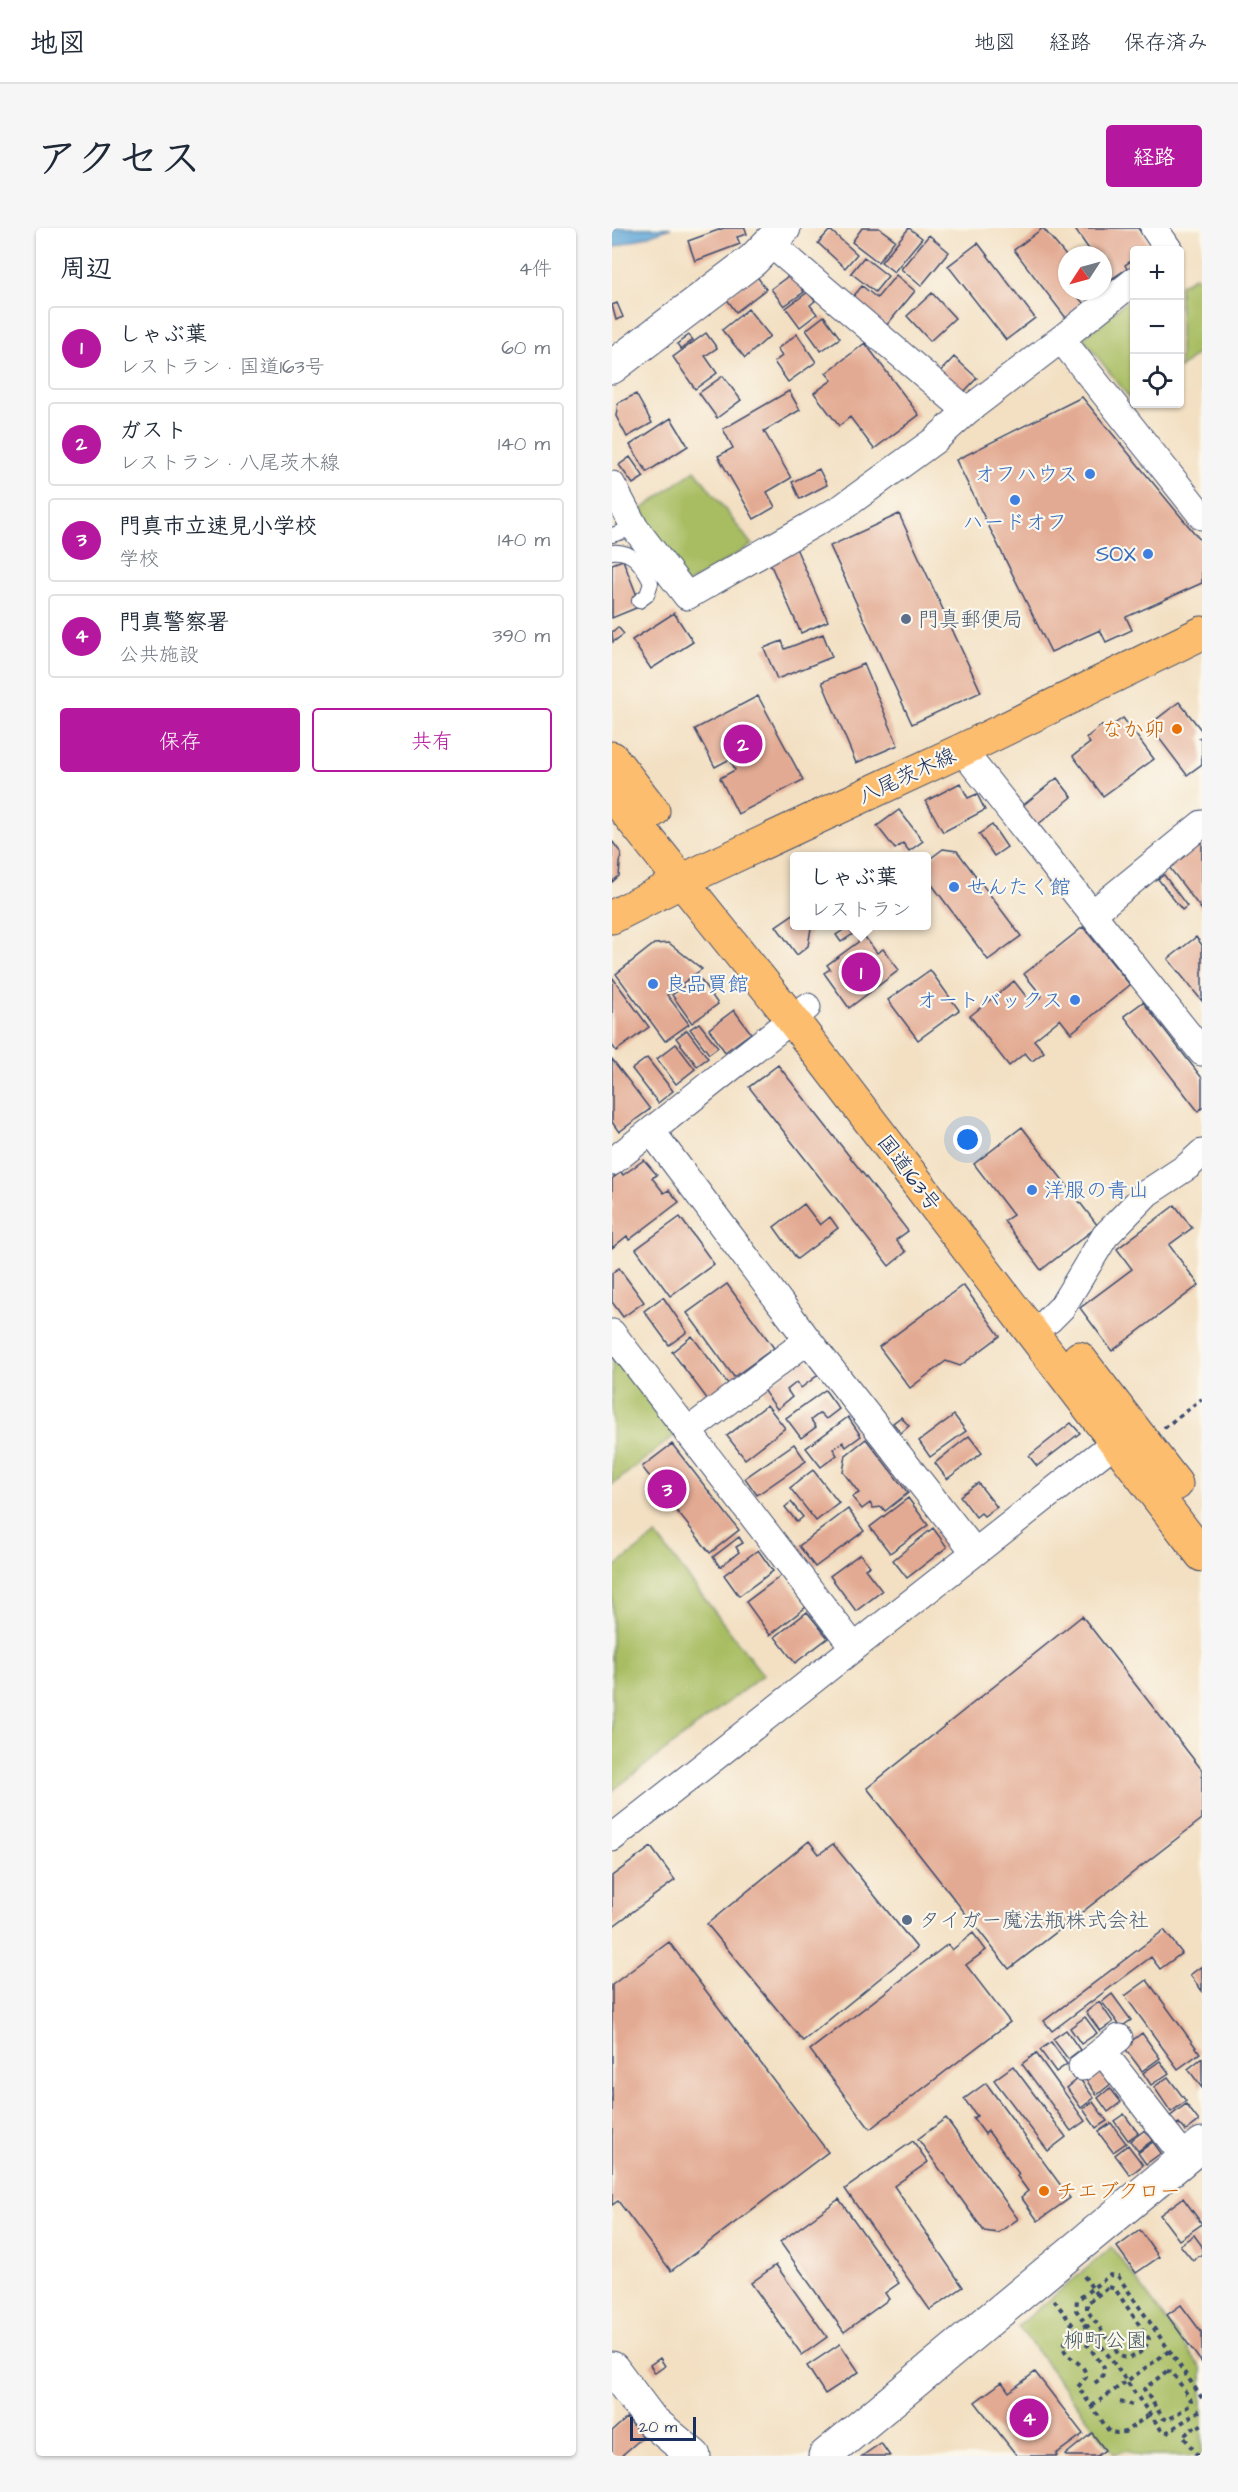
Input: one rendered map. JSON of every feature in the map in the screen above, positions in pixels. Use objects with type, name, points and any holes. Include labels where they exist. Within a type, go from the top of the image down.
[{"type":"main road","name":"八尾茨木線","points":[[612,917],[1202,633]]},
{"type":"main road","name":"国道163号","points":[[612,758],[691,877],[1202,1518]]},
{"type":"main road","name":"国道163号","points":[[612,794],[691,877]]},
{"type":"main road","name":"国道163号","points":[[799,1013],[1049,1320],[1135,1434],[1202,1555]]},
{"type":"street","points":[[1154,228],[1166,246]]},
{"type":"street","points":[[612,367],[753,260],[777,235],[967,411]]},
{"type":"street","points":[[612,485],[624,532],[687,596],[843,507],[935,440],[967,411],[1130,284]]},
{"type":"street","points":[[1061,339],[1202,516]]},
{"type":"street","points":[[962,750],[1202,1052]]},
{"type":"street","points":[[1093,913],[1202,824]]},
{"type":"street","points":[[612,1162],[799,1013]]},
{"type":"street","points":[[652,1132],[808,1340],[974,1551]]},
{"type":"street","points":[[1049,1320],[1062,1308],[1106,1236],[1147,1193],[1188,1166],[1202,1153]]},
{"type":"street","points":[[612,1334],[853,1646]]},
{"type":"street","points":[[687,1432],[808,1340]]},
{"type":"street","points":[[612,1838],[974,1551],[1135,1434]]},
{"type":"street","points":[[825,2456],[1193,2151],[1101,2052]]},
{"type":"street","points":[[615,2379],[651,2420],[694,2456]]},
{"type":"lane","points":[[612,552],[624,551],[634,557],[643,568],[651,583],[647,595],[639,601]]},
{"type":"path","points":[[1135,1434],[1202,1399]]},
{"type":"path","points":[[1078,2268],[1097,2295]]},
{"type":"path","points":[[1202,2398],[1118,2276],[1110,2275],[1077,2300],[1076,2310],[1162,2431],[1168,2432],[1202,2409]]},
{"type":"path","points":[[1109,2287],[1115,2289],[1149,2339],[1147,2345],[1131,2359],[1124,2359],[1119,2355],[1087,2310],[1087,2303],[1097,2295],[1109,2287]]},
{"type":"path","points":[[1048,2292],[1104,2367],[1102,2378],[1093,2384]]},
{"type":"path","points":[[1087,2324],[1063,2346],[1070,2358],[1082,2364],[1086,2371],[1086,2377],[1078,2387],[1109,2431],[1125,2432],[1150,2414]]},
{"type":"path","points":[[1092,2406],[1169,2350]]},
{"type":"path","points":[[1167,2372],[1172,2372],[1191,2400],[1190,2405],[1168,2420],[1162,2418],[1144,2389],[1167,2372]]},
{"type":"path","points":[[1120,2402],[1132,2405]]},
{"type":"path","points":[[1198,2456],[1184,2436],[1190,2428],[1198,2424],[1202,2429]]},
{"type":"green space","points":[[1196,276],[1202,282],[1202,350],[1184,365],[1184,300],[1184,283]]},
{"type":"green space","points":[[1130,298],[1130,399],[1083,338]]},
{"type":"green space","points":[[695,470],[752,545],[687,584],[637,513]]},
{"type":"green space","points":[[612,1352],[675,1435],[612,1485]]},
{"type":"green space","points":[[656,1535],[763,1675],[612,1791],[612,1569]]},
{"type":"green space","name":"柳町公園","points":[[1112,2247],[1202,2369],[1202,2456],[1140,2456],[1128,2450],[1114,2454],[1018,2326]]},
{"type":"water","points":[[612,228],[671,228],[612,248]]},
{"type":"building","points":[[724,228],[745,228],[747,234],[737,237],[740,244],[695,261],[688,241]]},
{"type":"building","points":[[862,228],[879,228],[895,240],[878,262],[852,242]]},
{"type":"building","points":[[909,228],[922,238],[894,272],[881,262]]},
{"type":"building","points":[[1043,228],[1058,246],[1058,300],[1081,300],[1084,304],[1066,318],[1014,250]]},
{"type":"building","points":[[1074,228],[1138,228],[1150,246],[1130,246],[1130,262],[1125,265],[1127,269],[1112,279],[1112,246],[1087,246]]},
{"type":"building","points":[[830,230],[857,254],[845,268],[818,243]]},
{"type":"building","points":[[929,235],[949,252],[921,286],[901,269]]},
{"type":"building","points":[[978,243],[1035,318],[1006,340],[948,266]]},
{"type":"building","points":[[864,257],[888,276],[875,292],[851,273]]},
{"type":"building","points":[[791,274],[804,292],[784,306],[771,289]]},
{"type":"building","points":[[756,275],[766,289],[736,312],[726,298]]},
{"type":"building","points":[[896,275],[915,291],[886,326],[852,298],[862,286],[877,298]]},
{"type":"building","points":[[808,292],[815,301],[810,305],[817,314],[800,327],[786,308]]},
{"type":"building","points":[[932,293],[955,318],[930,341],[907,316]]},
{"type":"building","points":[[617,303],[623,317],[616,320],[612,305]]},
{"type":"building","points":[[748,309],[770,336],[745,358],[722,330]]},
{"type":"building","points":[[824,316],[840,338],[821,351],[806,330]]},
{"type":"building","points":[[706,333],[717,348],[705,356],[717,373],[695,389],[673,357]]},
{"type":"building","points":[[797,334],[816,362],[788,382],[774,362],[782,356],[777,349]]},
{"type":"building","points":[[689,335],[693,340],[681,349],[677,344]]},
{"type":"building","points":[[865,343],[919,415],[874,449],[850,417],[839,426],[814,393],[832,380],[826,373]]},
{"type":"building","points":[[954,357],[977,378],[961,395],[938,374]]},
{"type":"building","points":[[723,376],[741,400],[717,418],[699,393]]},
{"type":"building","points":[[789,391],[800,410],[764,431],[791,478],[767,492],[775,507],[754,519],[718,456],[733,448],[723,429]]},
{"type":"building","points":[[636,394],[652,423],[627,437],[616,416],[618,403]]},
{"type":"building","points":[[1082,397],[1201,541],[1202,583],[1126,617],[1132,630],[1106,642],[1100,630],[1051,652],[956,460]]},
{"type":"building","points":[[671,418],[688,446],[647,472],[630,445]]},
{"type":"building","points":[[630,457],[644,477],[633,484],[619,465]]},
{"type":"building","points":[[819,469],[827,485],[800,499],[792,482]]},
{"type":"building","points":[[899,514],[981,692],[912,724],[830,546]]},
{"type":"building","points":[[796,548],[828,621],[801,633],[769,561]]},
{"type":"building","points":[[623,560],[641,606],[612,618],[612,564]]},
{"type":"building","points":[[674,613],[693,642],[651,669],[632,640]]},
{"type":"building","points":[[618,627],[624,634],[613,642],[612,632]]},
{"type":"building","points":[[823,634],[832,657],[777,679],[764,648],[782,641],[785,649]]},
{"type":"building","points":[[864,664],[898,745],[856,763],[822,682]]},
{"type":"building","points":[[758,696],[803,780],[738,814],[720,778],[735,770],[730,759],[715,767],[695,729]]},
{"type":"building","points":[[1179,702],[1202,731],[1202,736],[1199,738],[1202,742],[1202,764],[1187,775],[1149,725]]},
{"type":"building","points":[[1123,718],[1154,759],[1103,796],[1073,756],[1090,743],[1086,738],[1102,725],[1106,730]]},
{"type":"building","points":[[1057,778],[1072,797],[1036,826],[1021,807]]},
{"type":"building","points":[[960,783],[968,798],[977,794],[985,810],[943,832],[926,801]]},
{"type":"building","points":[[899,810],[923,841],[909,851],[903,843],[895,849],[877,826]]},
{"type":"building","points":[[992,825],[1007,847],[994,856],[979,834]]},
{"type":"building","points":[[612,841],[621,853],[619,876],[612,882]]},
{"type":"building","points":[[1202,841],[1202,910],[1169,867]]},
{"type":"building","points":[[943,849],[957,851],[1021,936],[988,960],[931,883],[931,858]]},
{"type":"building","points":[[1164,875],[1187,906],[1182,910],[1158,879]]},
{"type":"building","points":[[790,916],[790,930],[811,930],[808,946],[797,955],[776,926]]},
{"type":"building","name":"オートバックス","points":[[1083,927],[1130,985],[1071,1033],[1060,1019],[1034,1040],[1044,1052],[1032,1061],[1025,1053],[1009,1066],[970,1016],[1014,981],[1032,1004],[1042,996],[1024,974]]},
{"type":"building","points":[[844,930],[850,930],[853,934],[841,942],[836,935]]},
{"type":"building","points":[[865,937],[877,953],[883,949],[899,970],[849,1008],[824,973],[830,969],[827,965]]},
{"type":"building","points":[[1196,937],[1202,945],[1202,1001],[1168,959]]},
{"type":"building","name":"良品買館","points":[[669,943],[702,969],[667,995],[689,1024],[665,1041],[616,974],[654,944]]},
{"type":"building","points":[[930,970],[959,1010],[918,1040],[888,1000]]},
{"type":"building","points":[[698,976],[718,1004],[692,1023],[672,995]]},
{"type":"building","points":[[612,977],[649,1027],[616,1051],[612,1045]]},
{"type":"building","points":[[1143,1002],[1202,1078],[1202,1108],[1198,1111],[1124,1016]]},
{"type":"building","points":[[734,1010],[751,1033],[725,1052],[709,1029]]},
{"type":"building","points":[[699,1023],[718,1047],[709,1054],[690,1029]]},
{"type":"building","points":[[687,1030],[708,1058],[697,1066],[676,1038]]},
{"type":"building","points":[[676,1044],[695,1069],[676,1084],[657,1059]]},
{"type":"building","points":[[647,1058],[673,1091],[658,1103],[632,1069]]},
{"type":"building","points":[[612,1059],[650,1109],[619,1132],[612,1122]]},
{"type":"building","points":[[778,1065],[908,1231],[896,1240],[906,1252],[889,1266],[749,1087]]},
{"type":"building","name":"洋服の青山","points":[[1022,1127],[1098,1226],[1041,1270],[1004,1221],[1013,1215],[974,1164]]},
{"type":"building","points":[[644,1160],[657,1175],[652,1178],[664,1193],[669,1190],[679,1202],[629,1240],[627,1236],[612,1248],[612,1179],[621,1172],[623,1175]]},
{"type":"building","points":[[804,1204],[820,1225],[830,1217],[838,1228],[797,1259],[774,1227]]},
{"type":"building","points":[[1175,1205],[1192,1228],[1169,1245],[1199,1285],[1112,1351],[1080,1308],[1132,1269],[1117,1249]]},
{"type":"building","points":[[680,1217],[714,1264],[670,1296],[636,1249]]},
{"type":"building","points":[[619,1268],[644,1302],[623,1317],[612,1302],[612,1273]]},
{"type":"building","points":[[727,1284],[774,1348],[734,1377],[687,1313]]},
{"type":"building","points":[[963,1285],[1000,1336],[960,1366],[946,1361],[910,1388],[879,1347]]},
{"type":"building","points":[[663,1297],[687,1332],[669,1345],[644,1311]]},
{"type":"building","points":[[692,1336],[729,1385],[708,1400],[672,1352]]},
{"type":"building","points":[[805,1358],[818,1375],[801,1388],[797,1382],[787,1390],[792,1397],[777,1409],[763,1390]]},
{"type":"building","points":[[825,1390],[839,1409],[826,1419],[820,1413],[811,1420],[816,1427],[801,1438],[786,1418]]},
{"type":"building","points":[[767,1405],[785,1428],[745,1459],[727,1436]]},
{"type":"building","points":[[954,1415],[966,1431],[930,1457],[919,1441]]},
{"type":"building","points":[[848,1417],[861,1436],[846,1447],[843,1442],[833,1449],[837,1455],[821,1467],[806,1448]]},
{"type":"building","points":[[901,1417],[909,1426],[901,1433],[893,1423]]},
{"type":"building","points":[[1071,1423],[1080,1433],[1037,1466],[1029,1456]]},
{"type":"building","points":[[969,1436],[982,1453],[947,1479],[935,1463]]},
{"type":"building","points":[[866,1439],[908,1493],[885,1511],[882,1507],[873,1508],[870,1503],[862,1509],[852,1497],[859,1493],[843,1472],[846,1455]]},
{"type":"building","points":[[672,1444],[739,1530],[710,1553],[642,1467]]},
{"type":"building","points":[[794,1444],[806,1461],[757,1495],[745,1478]]},
{"type":"building","points":[[813,1470],[839,1503],[816,1521],[790,1488]]},
{"type":"building","points":[[978,1483],[997,1507],[984,1516],[981,1513],[976,1517],[960,1496]]},
{"type":"building","points":[[908,1498],[928,1525],[890,1553],[870,1527]]},
{"type":"building","points":[[791,1502],[803,1517],[797,1522],[785,1507]]},
{"type":"building","points":[[848,1509],[864,1531],[815,1567],[799,1546]]},
{"type":"building","points":[[933,1528],[947,1547],[907,1578],[893,1560]]},
{"type":"building","points":[[739,1537],[743,1543],[736,1547],[739,1552],[720,1567],[713,1557]]},
{"type":"building","points":[[758,1550],[773,1571],[739,1596],[724,1575]]},
{"type":"building","points":[[860,1554],[870,1566],[865,1569],[882,1591],[856,1611],[830,1576]]},
{"type":"building","points":[[782,1575],[806,1607],[770,1635],[746,1602]]},
{"type":"building","points":[[807,1612],[828,1638],[795,1663],[775,1637]]},
{"type":"building","points":[[1082,1616],[1202,1770],[1202,1819],[1009,1969],[867,1788]]},
{"type":"building","points":[[809,1841],[819,1854],[833,1844],[917,1948],[803,2041],[707,1924]]},
{"type":"building","points":[[651,1847],[675,1880],[612,1927],[612,1876]]},
{"type":"building","points":[[1164,1930],[1182,1953],[1160,1969],[1151,1957],[1052,2031],[1044,2021]]},
{"type":"building","points":[[973,1933],[986,1950],[966,1965],[1010,2022],[870,2129],[810,2050],[948,1944],[952,1950]]},
{"type":"building","points":[[669,1942],[828,2152],[671,2271],[618,2201],[612,2205],[612,1985]]},
{"type":"building","points":[[1202,1966],[1202,1991],[1190,1975]]},
{"type":"building","points":[[1147,1980],[1200,2053],[1178,2069],[1125,1996]]},
{"type":"building","points":[[1112,1994],[1131,2020],[1121,2027],[1102,2002]]},
{"type":"building","points":[[1099,2002],[1113,2022],[1100,2031],[1086,2012]]},
{"type":"building","points":[[1085,2017],[1097,2033],[1081,2044],[1070,2028]]},
{"type":"building","points":[[1066,2030],[1080,2050],[1068,2059],[1053,2039]]},
{"type":"building","points":[[1142,2033],[1160,2058],[1142,2071],[1124,2047]]},
{"type":"building","points":[[1051,2042],[1067,2064],[1056,2072],[1040,2050]]},
{"type":"building","points":[[1036,2053],[1085,2121],[1071,2131],[1022,2064]]},
{"type":"building","points":[[1202,2058],[1202,2088],[1188,2069]]},
{"type":"building","points":[[1160,2061],[1169,2073],[1151,2085],[1143,2073]]},
{"type":"building","points":[[1099,2065],[1112,2083],[1097,2095],[1083,2076]]},
{"type":"building","points":[[1013,2066],[1066,2137],[1048,2151],[994,2080]]},
{"type":"building","points":[[1168,2077],[1186,2101],[1171,2112],[1154,2087]]},
{"type":"building","points":[[1079,2078],[1094,2098],[1081,2108],[1067,2088]]},
{"type":"building","points":[[986,2083],[1070,2198],[1038,2221],[1021,2197],[1028,2191],[1017,2176],[1019,2174],[988,2131],[985,2134],[973,2118],[977,2116],[964,2099]]},
{"type":"building","points":[[1110,2088],[1121,2102],[1108,2112],[1098,2098]]},
{"type":"building","points":[[1093,2102],[1107,2121],[1096,2128],[1083,2109]]},
{"type":"building","points":[[1186,2104],[1199,2121],[1186,2131],[1179,2123],[1174,2126],[1168,2118]]},
{"type":"building","points":[[1124,2114],[1138,2133],[1128,2140],[1114,2121]]},
{"type":"building","points":[[946,2118],[1018,2219],[998,2233],[984,2231],[918,2139]]},
{"type":"building","points":[[1111,2123],[1126,2143],[1113,2152],[1098,2132]]},
{"type":"building","points":[[1145,2130],[1153,2140],[1138,2151],[1130,2141]]},
{"type":"building","points":[[913,2141],[928,2162],[894,2186],[963,2287],[930,2310],[845,2189]]},
{"type":"building","points":[[1153,2142],[1161,2153],[1146,2164],[1138,2153]]},
{"type":"building","points":[[1128,2145],[1143,2165],[1130,2175],[1115,2155]]},
{"type":"building","points":[[1183,2198],[1202,2224],[1179,2240],[1160,2215]]},
{"type":"building","points":[[839,2199],[899,2283],[885,2293],[889,2299],[844,2332],[780,2242]]},
{"type":"building","points":[[1140,2230],[1159,2257],[1136,2273],[1117,2247]]},
{"type":"building","points":[[1194,2235],[1202,2246],[1202,2254],[1193,2261],[1180,2245]]},
{"type":"building","points":[[776,2265],[827,2337],[802,2355],[751,2283]]},
{"type":"building","points":[[1181,2305],[1202,2333],[1202,2363],[1167,2315]]},
{"type":"building","points":[[840,2344],[859,2372],[825,2394],[807,2366]]},
{"type":"building","points":[[660,2358],[665,2366],[655,2373],[650,2365]]},
{"type":"building","points":[[1035,2372],[1083,2434],[1056,2454],[1057,2456],[1017,2456],[975,2402],[1002,2382],[1009,2392]]},
{"type":"building","points":[[627,2418],[643,2437],[621,2456],[612,2456],[612,2431]]},
{"type":"building","points":[[1092,2433],[1105,2450],[1097,2456],[1065,2455]]},
{"type":"building","points":[[881,2443],[890,2456],[862,2456]]},
{"type":"place","name":"オフハウス","points":[[1090,474]]},
{"type":"place","name":"ハードオフ","points":[[1015,500]]},
{"type":"place","name":"SOX","points":[[1148,554]]},
{"type":"place","name":"門真郵便局","points":[[906,619]]},
{"type":"place","name":"なか卯","points":[[1177,729]]},
{"type":"place","name":"ガスト","points":[[743,744]]},
{"type":"place","name":"せんたく館","points":[[954,887]]},
{"type":"place","name":"しゃぶ葉","points":[[861,972]]},
{"type":"place","name":"良品買館","points":[[653,984]]},
{"type":"place","name":"オートバックス","points":[[1075,1000]]},
{"type":"place","name":"洋服の青山","points":[[1032,1190]]},
{"type":"place","name":"門真市立速見小学校","points":[[667,1489]]},
{"type":"place","name":"タイガー魔法瓶株式会社","points":[[907,1920]]},
{"type":"place","name":"チエブクロー","points":[[1044,2191]]},
{"type":"place","name":"門真警察署","points":[[1029,2418]]}]
